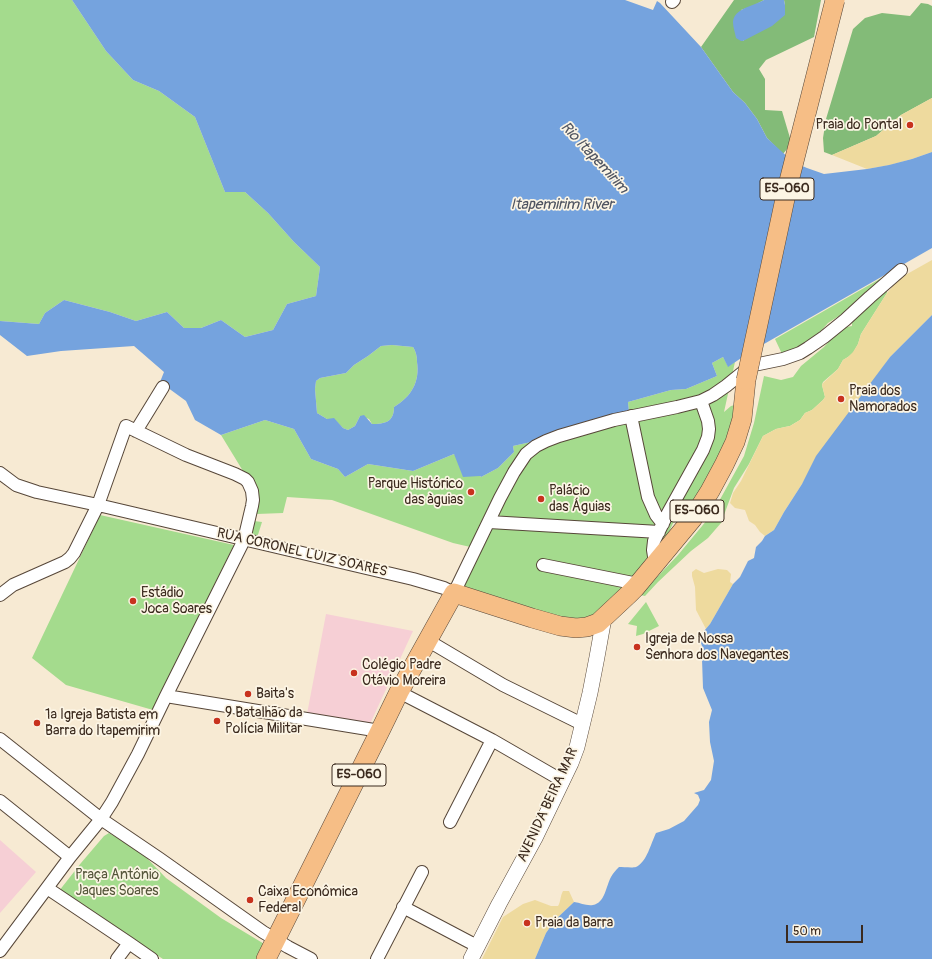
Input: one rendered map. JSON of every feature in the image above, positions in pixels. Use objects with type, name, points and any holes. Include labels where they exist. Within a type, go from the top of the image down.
[{"type":"main road","name":"ES-060","points":[[604,618],[638,584],[692,518],[710,491],[735,442],[742,419],[746,380],[788,185],[835,0]]},
{"type":"main road","name":"ES-060","points":[[266,959],[399,692],[454,593]]},
{"type":"main road","name":"RUA CORONEL LUIZ SOARES","points":[[454,593],[560,626],[576,628],[587,627],[604,618]]},
{"type":"street","points":[[454,593],[500,498],[526,454],[546,441],[614,420],[677,408],[701,401],[713,395],[754,365],[783,360],[808,348],[845,320],[901,270]]},
{"type":"street","points":[[0,595],[13,585],[65,562],[74,553],[98,505],[131,429],[163,387]]},
{"type":"street","points":[[655,563],[654,541],[703,450],[708,437],[708,421],[701,401]]},
{"type":"street","points":[[631,416],[648,497],[661,528]]},
{"type":"street","points":[[0,951],[70,857],[101,819],[112,802],[131,768],[244,540],[253,500],[252,491],[245,479],[236,474],[186,455],[131,429]]},
{"type":"street","name":"RUA CORONEL LUIZ SOARES","points":[[0,473],[16,485],[37,492],[413,579],[444,588],[454,593]]},
{"type":"street","points":[[488,522],[661,528]]},
{"type":"street","points":[[543,565],[638,584]]},
{"type":"street","name":"AVENIDA BEIRA MAR","points":[[474,953],[535,838],[571,763],[577,747],[604,618]]},
{"type":"street","points":[[427,640],[502,685],[582,724]]},
{"type":"street","points":[[399,692],[492,740],[563,781]]},
{"type":"street","points":[[166,696],[380,731]]},
{"type":"street","points":[[0,739],[101,819],[262,932],[311,959]]},
{"type":"street","points":[[450,822],[492,740]]},
{"type":"street","points":[[0,801],[70,857]]},
{"type":"street","points":[[377,959],[422,872]]},
{"type":"street","points":[[47,888],[152,959]]},
{"type":"street","points":[[403,907],[474,953]]},
{"type":"street","points":[[117,959],[129,942]]},
{"type":"shaded area","name":"Colégio Padre Otávio Moreira","points":[[326,614],[413,631],[369,726],[307,714]]},
{"type":"shaded area","points":[[0,840],[36,872],[0,913]]},
{"type":"green space","points":[[0,0],[72,0],[106,51],[133,80],[159,91],[195,117],[225,192],[245,192],[268,213],[294,242],[320,267],[316,296],[287,304],[273,330],[245,337],[221,320],[201,328],[184,328],[167,312],[136,321],[110,312],[64,300],[45,313],[39,324],[0,321]]},
{"type":"green space","points":[[734,0],[764,0],[741,10],[743,41],[785,5],[784,0],[821,0],[814,37],[766,60],[759,69],[765,79],[765,110],[782,111],[790,138],[795,139],[783,154],[767,138],[757,119],[745,103],[733,92],[701,47]]},
{"type":"green space","points":[[921,3],[932,6],[932,98],[901,115],[876,136],[832,155],[824,152],[823,138],[826,119],[853,29],[865,18],[882,13],[910,16]]},
{"type":"green space","points":[[899,268],[904,274],[828,323],[810,343],[782,354],[775,339]]},
{"type":"green space","points":[[885,290],[887,293],[861,334],[853,353],[843,360],[838,369],[823,382],[822,385],[825,397],[823,400],[812,410],[805,413],[800,420],[790,426],[776,429],[763,436],[749,464],[734,488],[721,523],[708,538],[691,551],[645,596],[640,595],[678,555],[712,514],[744,456],[754,423],[764,376],[781,380],[793,377],[801,366],[824,347],[834,336],[846,327],[852,326],[852,321],[868,305],[872,304]]},
{"type":"green space","points":[[392,345],[413,347],[417,356],[418,369],[416,382],[410,394],[394,407],[394,412],[388,421],[385,423],[372,424],[369,419],[360,416],[355,426],[348,430],[343,428],[334,419],[327,419],[317,413],[315,389],[316,381],[320,378],[346,373],[354,365],[381,346]]},
{"type":"green space","name":"Parque Histórico das àguias","points":[[723,357],[728,366],[735,362],[724,412],[731,406],[735,405],[729,446],[685,514],[682,514],[679,510],[655,563],[598,623],[550,616],[457,593],[479,549],[453,543],[332,500],[287,497],[283,513],[257,514],[256,487],[243,471],[221,435],[265,420],[294,429],[311,459],[338,469],[345,477],[368,464],[413,471],[454,454],[481,477],[498,468],[514,452],[513,446],[531,442],[629,412],[628,402],[671,390],[686,389],[717,376],[712,363]]},
{"type":"green space","name":"Estádio Joca Soares","points":[[100,515],[234,545],[153,710],[66,685],[32,658]]},
{"type":"green space","points":[[254,521],[262,522],[257,538],[248,536]]},
{"type":"green space","points":[[646,602],[659,626],[636,636],[637,626],[628,624]]},
{"type":"green space","name":"Praça Antônio Jaques Soares","points":[[109,833],[140,851],[166,878],[221,918],[266,945],[259,959],[163,959],[59,891],[104,836]]},
{"type":"sand","name":"Praia do Pontal","points":[[932,98],[932,152],[890,165],[867,169],[832,155],[876,136],[901,115]]},
{"type":"sand","name":"Praia dos Namorados","points":[[932,260],[932,315],[890,357],[802,484],[774,530],[765,536],[749,521],[745,510],[735,508],[730,503],[733,493],[741,481],[763,436],[776,429],[790,426],[800,420],[805,413],[812,410],[823,400],[825,397],[822,385],[823,383],[838,369],[843,360],[853,352],[858,344],[861,334],[887,293],[900,278]]},
{"type":"sand","points":[[696,569],[704,573],[718,569],[727,570],[731,574],[730,582],[733,584],[706,629],[696,610],[695,587],[692,572]]},
{"type":"sand","name":"Praia da Barra","points":[[563,891],[569,891],[574,902],[555,920],[546,933],[535,959],[482,959],[503,917],[523,904],[535,900],[551,906],[558,906]]},
{"type":"water","name":"Itapemirim River","points":[[72,0],[625,0],[653,10],[657,1],[701,47],[733,92],[745,103],[757,119],[767,138],[793,162],[824,174],[889,165],[932,152],[932,248],[750,352],[728,367],[723,357],[712,363],[717,376],[686,389],[671,390],[628,402],[629,412],[531,442],[513,446],[514,452],[498,468],[481,477],[463,477],[454,454],[413,471],[368,464],[345,477],[338,469],[311,459],[294,429],[265,420],[221,435],[195,420],[186,401],[160,382],[164,372],[134,346],[61,351],[27,356],[0,335],[0,321],[39,324],[45,313],[64,300],[110,312],[136,321],[167,312],[184,328],[201,328],[221,320],[245,337],[273,330],[287,304],[316,296],[320,267],[294,242],[268,213],[245,192],[225,192],[195,117],[159,91],[133,80],[106,51]],"holes":[[[392,345],[413,347],[416,352],[418,369],[416,382],[410,394],[394,407],[394,412],[388,421],[385,423],[372,424],[364,415],[360,416],[355,426],[348,430],[343,428],[334,418],[327,419],[317,413],[315,389],[316,381],[320,378],[346,373],[354,365],[381,346]]]},
{"type":"water","points":[[764,0],[784,0],[785,15],[772,26],[743,41],[736,38],[733,22],[734,17],[741,10]]},
{"type":"water","points":[[932,315],[932,959],[535,959],[546,933],[555,920],[574,902],[588,905],[597,904],[603,898],[609,881],[619,867],[636,867],[640,865],[646,857],[656,833],[669,829],[684,821],[698,805],[700,800],[698,795],[694,793],[704,790],[711,780],[714,761],[710,742],[709,722],[712,710],[703,688],[703,649],[699,637],[710,624],[733,584],[740,577],[748,561],[754,558],[756,547],[765,536],[774,530],[802,484],[816,456],[890,357]]},
{"type":"place","name":"Praia do Pontal","points":[[910,125]]},
{"type":"place","name":"Praia dos Namorados","points":[[841,399]]},
{"type":"place","name":"Parque Histórico das àguias","points":[[471,492]]},
{"type":"place","name":"Palácio das Águias","points":[[541,499]]},
{"type":"place","name":"Estádio Joca Soares","points":[[133,601]]},
{"type":"place","name":"Igreja de Nossa Senhora dos Navegantes","points":[[637,647]]},
{"type":"place","name":"Colégio Padre Otávio Moreira","points":[[354,673]]},
{"type":"place","name":"Baita's","points":[[248,694]]},
{"type":"place","name":"9 Batalhão da Polícia Militar","points":[[217,721]]},
{"type":"place","name":"1ª Igreja Batista em Barra do Itapemirim","points":[[37,723]]},
{"type":"place","name":"Caixa Econômica Federal","points":[[250,900]]},
{"type":"place","name":"Praia da Barra","points":[[527,923]]},
{"type":"water label","name":"Rio Itapemirim","points":[[594,158]]}]
